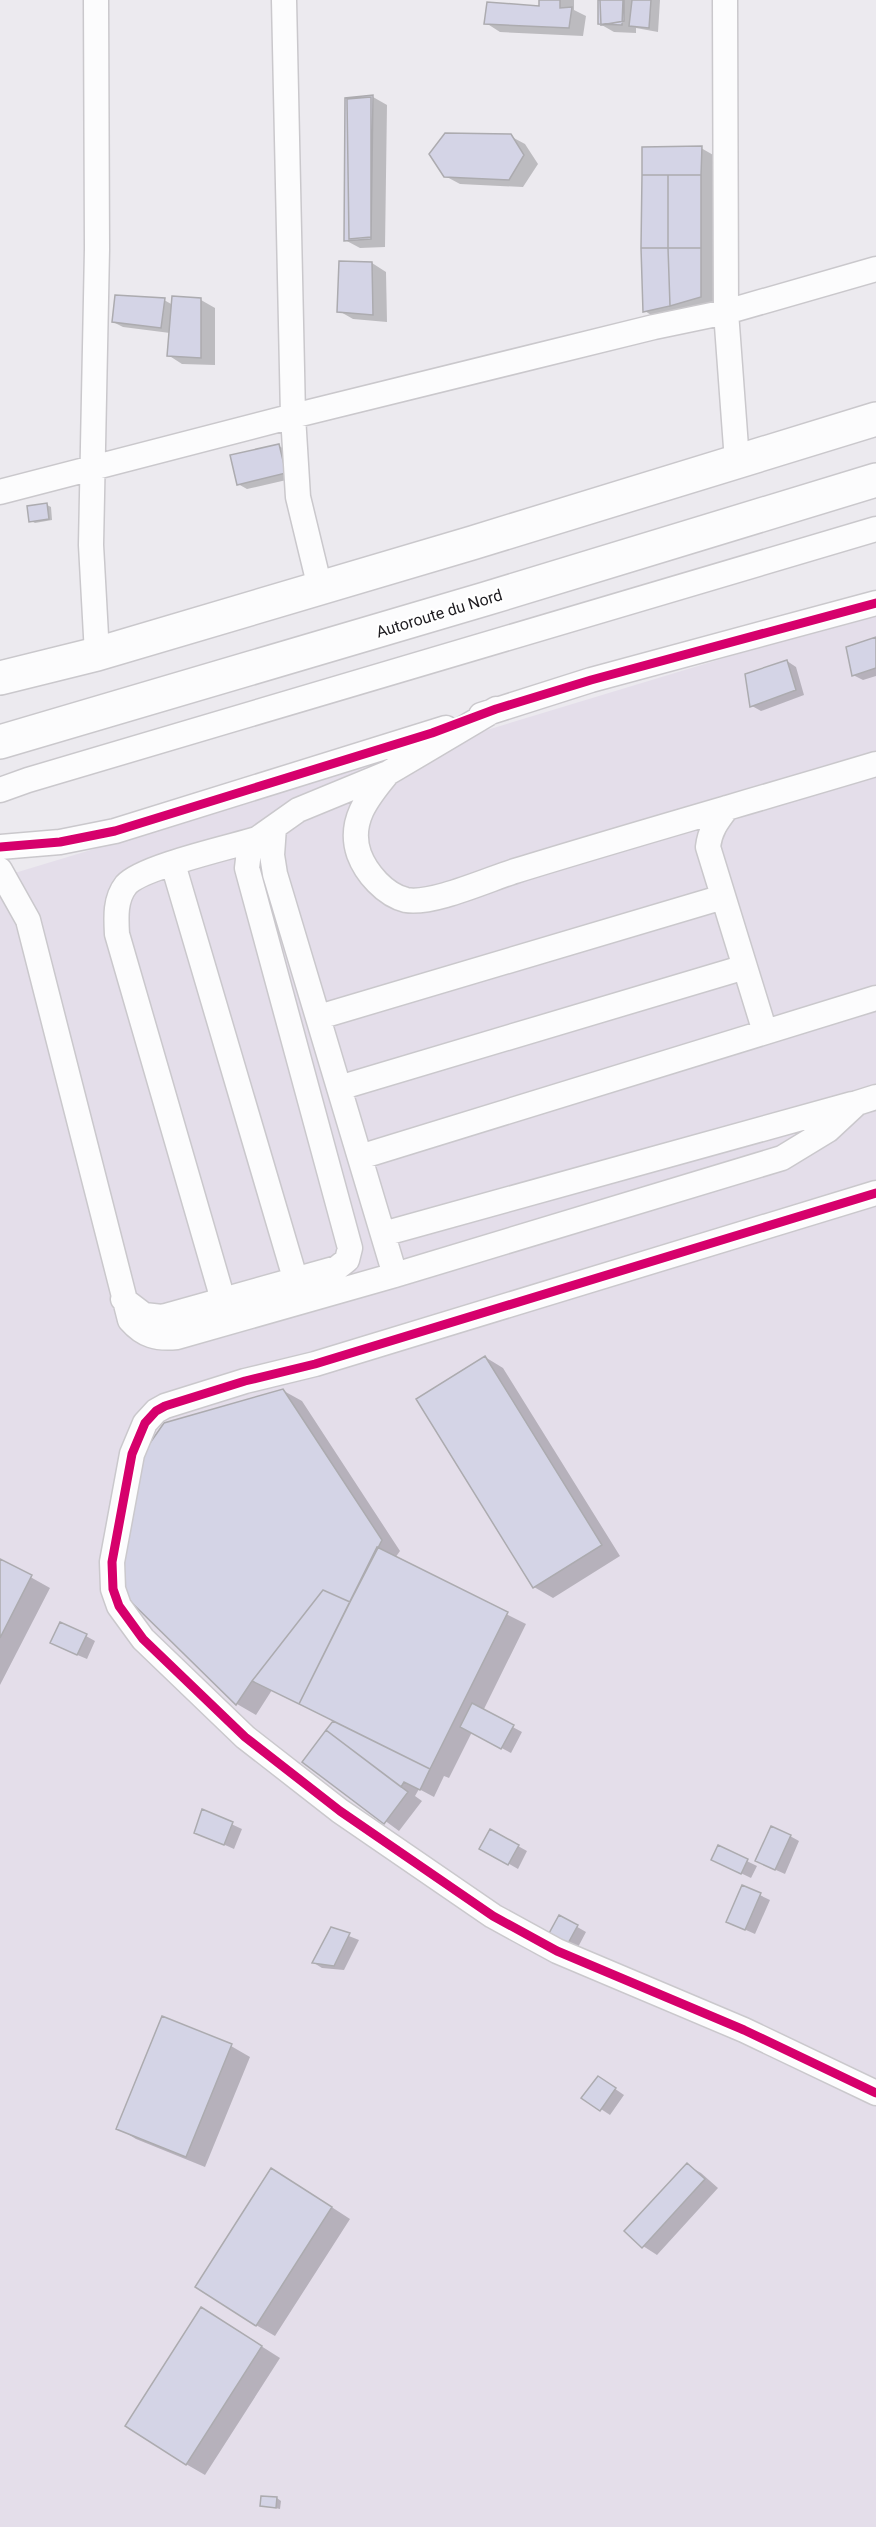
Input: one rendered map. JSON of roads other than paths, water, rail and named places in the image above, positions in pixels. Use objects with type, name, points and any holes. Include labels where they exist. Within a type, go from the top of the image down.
[{"type":"highway","points":[[0,678],[97,654],[876,419]]},
{"type":"highway","name":"Autoroute du Nord","points":[[0,742],[485,599],[876,480]]},
{"type":"street","points":[[96,0],[97,249],[90,545],[97,654]]},
{"type":"street","points":[[284,0],[293,416],[298,496],[320,588]]},
{"type":"street","points":[[725,0],[726,312],[737,461]]},
{"type":"street","points":[[0,492],[293,416],[654,327],[726,312],[876,269]]},
{"type":"street","points":[[0,790],[876,529]]},
{"type":"street","points":[[0,847],[60,842],[115,831],[432,733],[496,709],[602,677],[876,603]]},
{"type":"street","points":[[123,1299],[144,1315],[162,1317],[337,1268],[347,1260],[350,1248],[248,868],[249,851],[265,833],[298,810],[388,773],[496,709]]},
{"type":"street","points":[[388,773],[373,790],[359,813],[354,839],[364,869],[383,888],[406,900],[432,898],[525,868],[876,764]]},
{"type":"street","points":[[727,808],[709,834],[708,847],[765,1032]]},
{"type":"street","points":[[223,1300],[117,934],[116,914],[119,897],[127,884],[147,872],[265,833]]},
{"type":"street","points":[[265,833],[275,874],[395,1275]]},
{"type":"street","points":[[173,864],[295,1278]]},
{"type":"street","points":[[0,870],[28,920],[130,1320],[139,1330],[157,1339],[177,1337],[395,1275],[782,1158],[828,1130],[866,1100]]},
{"type":"street","points":[[319,1017],[723,897]]},
{"type":"street","points":[[339,1088],[745,967]]},
{"type":"street","points":[[360,1157],[876,998]]},
{"type":"street","points":[[383,1234],[866,1100]]},
{"type":"street","points":[[876,1193],[315,1364],[245,1381],[165,1406],[150,1416],[136,1441],[112,1562],[113,1589],[119,1606],[143,1639],[245,1737],[340,1811],[493,1916],[525,1935],[557,1951],[744,2030],[876,2093]]}]
